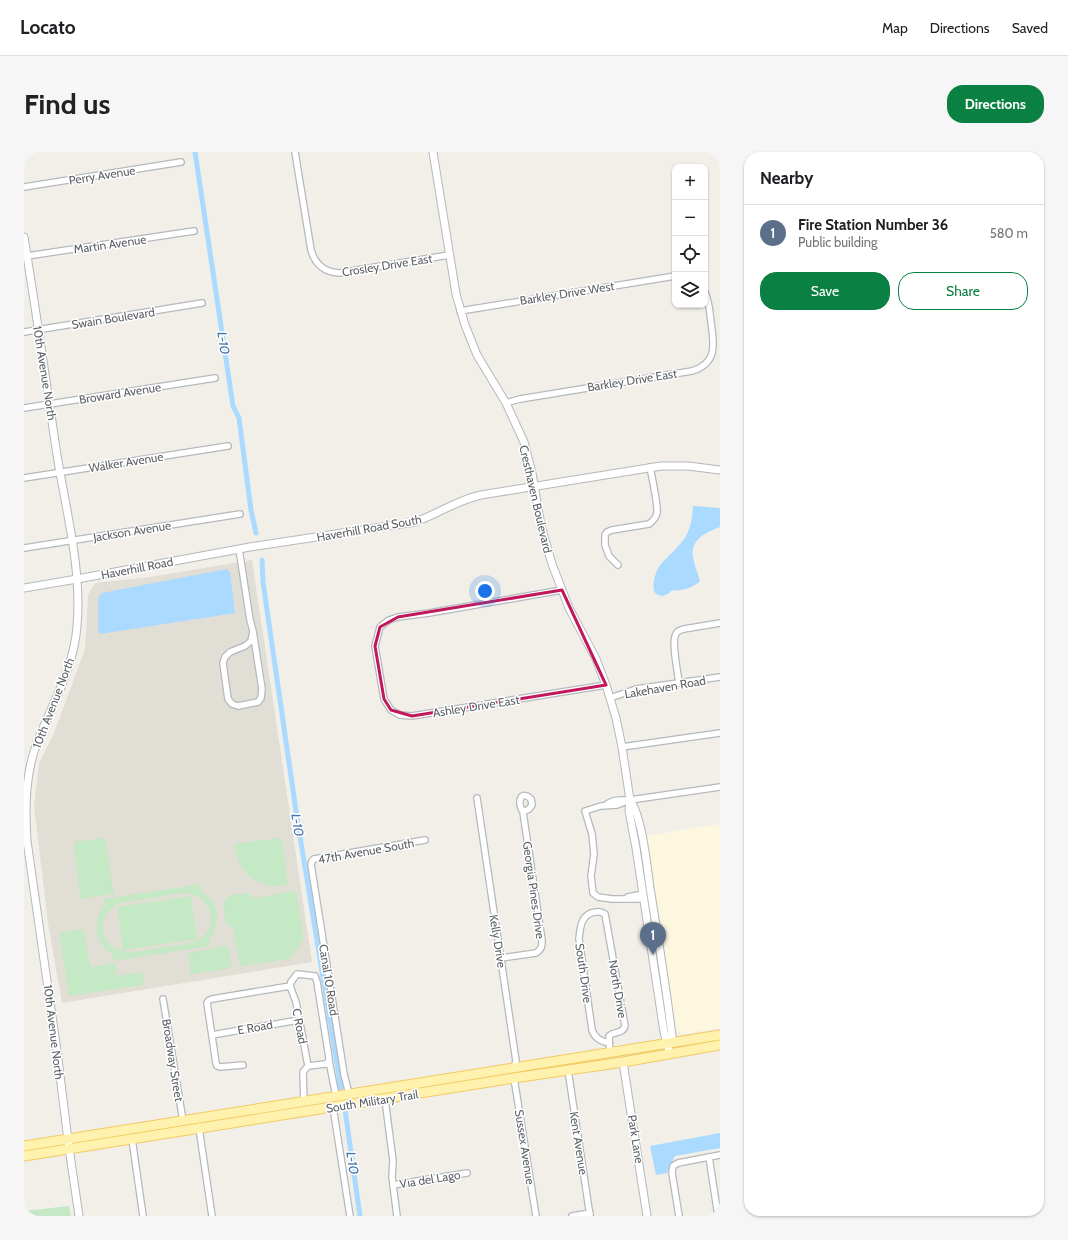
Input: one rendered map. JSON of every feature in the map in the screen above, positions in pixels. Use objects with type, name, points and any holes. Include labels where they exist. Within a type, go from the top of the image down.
[{"type":"main road","name":"South Military Trail","points":[[24,1146],[132,1139],[385,1099],[511,1075],[538,1064],[720,1035]]},
{"type":"main road","name":"South Military Trail","points":[[24,1156],[68,1143],[183,1120],[395,1086],[511,1075],[531,1075],[623,1062],[720,1045]]},
{"type":"main road","points":[[531,1075],[531,1072],[538,1064]]},
{"type":"main road","points":[[313,1110],[320,1104],[364,1096],[372,1090]]},
{"type":"street","name":"Crosley Drive East","points":[[295,152],[310,250],[316,262],[326,270],[339,272],[449,255]]},
{"type":"street","name":"Cresthaven Boulevard","points":[[433,152],[449,255],[460,310],[470,340],[477,355],[506,402],[524,442],[535,486],[546,545],[562,590],[596,659],[616,718],[622,747],[630,800],[629,811],[664,1032],[670,1054]]},
{"type":"street","name":"Perry Avenue","points":[[24,187],[181,162]]},
{"type":"street","name":"Martin Avenue","points":[[27,256],[194,231]]},
{"type":"street","name":"10th Avenue North","points":[[24,238],[77,579],[78,612],[72,656],[64,680],[36,744],[28,778],[25,814],[27,841],[79,1216]]},
{"type":"street","name":"Barkley Drive West","points":[[460,310],[672,276]]},
{"type":"street","name":"Swain Boulevard","points":[[24,332],[202,303]]},
{"type":"street","name":"Barkley Drive East","points":[[506,402],[698,369],[706,363],[713,350],[714,340],[708,306]]},
{"type":"street","name":"Broward Avenue","points":[[24,408],[215,378]]},
{"type":"street","name":"Walker Avenue","points":[[24,478],[228,446]]},
{"type":"street","name":"Haverhill Road South","points":[[250,546],[415,522],[434,515],[473,496],[650,467],[674,465],[720,470]]},
{"type":"street","points":[[618,564],[609,556],[605,545],[604,535],[612,530],[649,524],[653,521],[657,512],[650,467]]},
{"type":"street","name":"Jackson Avenue","points":[[24,548],[240,514]]},
{"type":"street","name":"Haverhill Road","points":[[24,588],[250,546]]},
{"type":"street","points":[[239,549],[250,620],[253,631],[262,689],[261,698],[258,702],[238,706],[232,704],[228,698],[223,663],[225,657],[230,652],[245,646],[250,641],[253,631]]},
{"type":"street","name":"Ashley Drive East","points":[[562,590],[398,617],[389,620],[380,627],[375,646],[384,699],[391,710],[400,715],[412,716],[606,685]]},
{"type":"street","points":[[679,683],[674,642],[677,632],[684,629],[720,623]]},
{"type":"street","name":"Lakehaven Road","points":[[610,698],[636,690],[720,677]]},
{"type":"street","points":[[622,747],[720,733]]},
{"type":"street","points":[[643,896],[629,896],[625,899],[598,897],[593,893],[591,876],[594,854],[592,834],[585,811],[605,806],[620,799],[630,800],[720,787]]},
{"type":"street","name":"Kelly Drive","points":[[477,798],[516,1061],[511,1075]]},
{"type":"street","name":"Cresthaven Boulevard","points":[[630,800],[634,805],[642,840],[662,961],[672,1036],[668,1044]]},
{"type":"street","name":"Georgia Pines Drive","points":[[501,958],[536,953],[542,946],[523,812]]},
{"type":"street","name":"47th Avenue South","points":[[311,864],[314,859],[425,840]]},
{"type":"street","name":"Canal 10 Road","points":[[311,864],[344,1074],[349,1094]]},
{"type":"street","name":"South Drive","points":[[605,914],[592,912],[586,915],[582,920],[579,930],[579,939],[592,1030],[595,1036],[600,1040],[609,1043]]},
{"type":"street","name":"North Drive","points":[[605,914],[625,1026],[622,1032],[611,1034],[609,1036],[609,1043]]},
{"type":"street","points":[[243,1064],[220,1067],[217,1066],[207,1003],[209,1000],[290,986],[297,974],[315,976],[336,1096]]},
{"type":"street","name":"C Road","points":[[290,986],[296,1002],[308,1066]]},
{"type":"street","name":"Broadway Street","points":[[163,999],[183,1120]]},
{"type":"street","name":"E Road","points":[[212,1035],[299,1020]]},
{"type":"street","points":[[609,1043],[610,1053]]},
{"type":"street","points":[[304,1101],[303,1072],[308,1066],[326,1064],[329,1061]]},
{"type":"street","name":"Park Lane","points":[[623,1062],[648,1216]]},
{"type":"street","name":"Kent Avenue","points":[[568,1070],[590,1215]]},
{"type":"street","name":"Sussex Avenue","points":[[511,1075],[536,1216]]},
{"type":"street","points":[[395,1086],[389,1091],[385,1099],[393,1161],[392,1177],[397,1216]]},
{"type":"street","points":[[333,1107],[350,1216]]},
{"type":"street","points":[[208,1116],[202,1121],[199,1128],[212,1216]]},
{"type":"street","points":[[132,1139],[143,1216]]},
{"type":"street","points":[[679,1216],[672,1173],[673,1166],[678,1162],[720,1155]]},
{"type":"street","points":[[709,1157],[718,1216]]},
{"type":"street","name":"Via del Lago","points":[[393,1185],[467,1173]]},
{"type":"street","points":[[572,1216],[590,1215]]},
{"type":"highlighted area","points":[[562,590],[606,685],[412,716],[391,710],[384,699],[375,646],[380,627],[398,617]]},
{"type":"shaded area","points":[[252,560],[312,962],[62,1003],[48,923],[34,806],[39,763],[54,733],[85,649],[88,595],[95,583],[143,578]]},
{"type":"shaded area","points":[[720,824],[720,1028],[682,1034],[676,1029],[647,836]]},
{"type":"green space","points":[[105,838],[114,894],[80,899],[74,842]]},
{"type":"green space","points":[[279,838],[282,840],[288,884],[283,886],[272,886],[266,885],[251,878],[244,871],[238,860],[234,844]]},
{"type":"green space","points":[[201,884],[201,891],[210,898],[217,912],[217,923],[210,939],[210,946],[114,961],[111,954],[100,941],[97,931],[99,915],[105,905],[104,899]],"holes":[[[182,893],[191,894],[204,902],[209,908],[211,915],[211,923],[208,930],[199,940],[181,945],[132,952],[116,949],[107,940],[103,924],[104,918],[116,905],[125,902]]]},
{"type":"green space","points":[[296,891],[304,939],[290,959],[240,966],[233,928],[226,923],[223,904],[230,895],[249,893],[254,898]]},
{"type":"green space","points":[[191,896],[197,939],[123,950],[117,907]]},
{"type":"green space","points":[[84,929],[90,967],[115,963],[117,976],[142,972],[144,985],[69,996],[59,933]]},
{"type":"green space","points":[[228,946],[232,968],[191,974],[188,953]]},
{"type":"green space","points":[[69,1206],[71,1216],[24,1216],[24,1211]]},
{"type":"water","points":[[693,506],[720,508],[720,527],[709,531],[697,541],[694,546],[694,560],[700,581],[683,590],[672,590],[668,594],[662,596],[656,594],[654,592],[654,580],[657,571],[660,565],[684,539],[691,523]]},
{"type":"water","points":[[227,569],[230,573],[235,613],[100,634],[98,631],[98,598],[102,593]]},
{"type":"water","points":[[720,1133],[720,1148],[675,1156],[667,1173],[656,1175],[650,1146]]},
{"type":"waterway","name":"L-10","points":[[195,152],[233,406],[239,418],[251,510],[256,533]]},
{"type":"waterway","name":"L-10","points":[[262,560],[263,582],[297,818],[341,1088]]},
{"type":"waterway","name":"L-10","points":[[345,1110],[360,1216]]},
{"type":"place","name":"Fire Station Number 36","points":[[653,955]]}]
